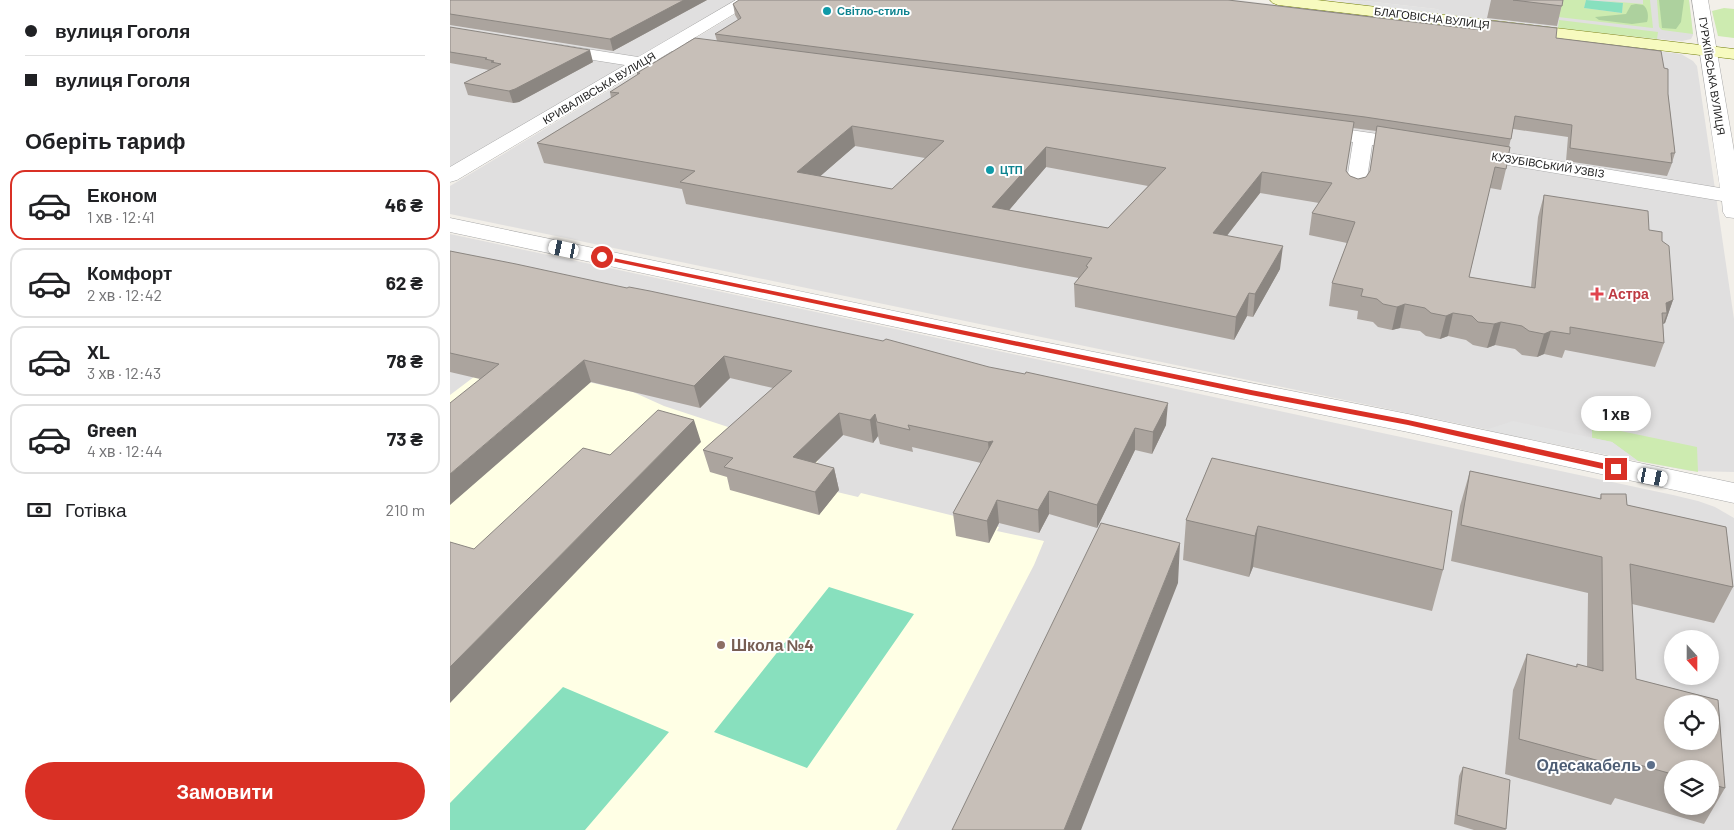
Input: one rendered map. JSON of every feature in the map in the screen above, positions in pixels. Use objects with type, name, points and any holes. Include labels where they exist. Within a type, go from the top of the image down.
[{"type":"main road","name":"БЛАГОВІСНА ВУЛИЦЯ","points":[[1278,0],[1734,54]]},
{"type":"street","name":"КРИВАЛІВСЬКА ВУЛИЦЯ","points":[[450,176],[747,0]]},
{"type":"street","name":"ГУРЖІЇВСЬКА ВУЛИЦЯ","points":[[1700,0],[1733,204]]},
{"type":"street","points":[[669,46],[732,54]]},
{"type":"street","points":[[543,48],[642,63]]},
{"type":"street","points":[[1294,128],[1431,147]]},
{"type":"street","points":[[1355,192],[1363,137]]},
{"type":"street","name":"КУЗУБІВСЬКИЙ УЗВІЗ","points":[[1450,150],[1733,204]]},
{"type":"street","points":[[450,225],[1106,363],[1408,423],[1734,494]]},
{"type":"shaded area","points":[[450,0],[736,0],[450,168]]},
{"type":"shaded area","points":[[759,0],[1238,0],[1681,54],[1693,61],[1697,66],[1734,319],[1734,472],[1691,471],[1638,461],[450,214],[450,186]]},
{"type":"shaded area","points":[[1320,0],[1689,0],[1693,35],[1691,39],[1682,41],[1667,40],[1457,16],[1436,9],[1365,1]]},
{"type":"shaded area","points":[[1365,1],[1437,9],[1457,16],[1336,2]]},
{"type":"shaded area","points":[[450,234],[1673,495],[1715,507],[1734,518],[1734,830],[450,830]]},
{"type":"shaded area","name":"Школа №4","points":[[495,361],[633,392],[664,406],[820,457],[810,476],[837,492],[858,497],[861,493],[999,527],[997,531],[1044,541],[1034,565],[896,830],[450,830],[450,395]]},
{"type":"shaded area","points":[[1513,421],[1612,442],[1638,461],[1485,430]]},
{"type":"green space","points":[[1561,0],[1586,0],[1584,8],[1622,13],[1623,3],[1596,0],[1643,4],[1643,0],[1650,0],[1653,28],[1558,17]]},
{"type":"green space","points":[[1586,0],[1623,3],[1622,13],[1584,8]]},
{"type":"green space","points":[[1657,0],[1689,0],[1693,34],[1662,30],[1659,27]]},
{"type":"green space","points":[[1659,0],[1684,0],[1681,22],[1676,29],[1662,28]]},
{"type":"green space","points":[[1631,5],[1643,5],[1646,8],[1647,22],[1632,24],[1599,20],[1595,17],[1626,14]]},
{"type":"green space","points":[[1724,8],[1734,9],[1734,38],[1718,36],[1712,11]]},
{"type":"green space","points":[[1559,20],[1658,32],[1657,39],[1558,28]]},
{"type":"green space","points":[[1592,425],[1697,447],[1698,472],[1638,461],[1612,442],[1592,438]]},
{"type":"green space","points":[[829,587],[914,614],[807,768],[714,732]]},
{"type":"green space","points":[[563,687],[669,732],[585,830],[450,830],[450,803]]},
{"type":"building","points":[[450,0],[684,0],[610,39],[450,14]]},
{"type":"building","points":[[739,0],[1228,0],[1481,30],[1485,20],[1557,28],[1556,38],[1661,51],[1664,68],[1668,69],[1668,94],[1675,153],[1671,153],[1672,163],[1570,148],[1572,125],[1515,116],[1511,139],[1365,117],[715,34],[741,18],[733,4]]},
{"type":"building","points":[[1513,0],[1563,0],[1562,6]]},
{"type":"building","points":[[450,27],[590,50],[509,91],[464,83],[501,64],[485,59],[487,58],[450,52]]},
{"type":"building","points":[[695,38],[1354,122],[1346,171],[1350,176],[1358,179],[1366,177],[1370,171],[1377,126],[1510,147],[1506,169],[1495,167],[1469,277],[1535,288],[1544,195],[1648,211],[1649,230],[1662,232],[1662,241],[1669,246],[1673,300],[1666,303],[1667,313],[1662,313],[1664,343],[1570,327],[1570,334],[1551,331],[1544,334],[1529,331],[1522,326],[1501,322],[1494,324],[1478,322],[1472,316],[1453,313],[1446,316],[1431,313],[1425,308],[1405,304],[1397,307],[1383,304],[1377,299],[1361,296],[1363,289],[1332,283],[1355,222],[1312,213],[1332,183],[1262,172],[1213,233],[1283,246],[1255,294],[1249,293],[1236,317],[1074,284],[1088,267],[1086,266],[1092,258],[680,182],[695,171],[537,143],[619,93],[610,92],[640,73],[637,73]],"holes":[[[852,126],[944,141],[892,189],[797,172]],[[1046,147],[1166,168],[1108,228],[992,207]]]},
{"type":"building","points":[[450,251],[627,288],[650,291],[883,341],[886,339],[989,367],[1025,374],[1026,372],[1168,403],[1153,432],[1135,428],[1097,505],[1049,491],[1038,510],[997,500],[987,521],[953,513],[993,441],[988,442],[908,425],[910,430],[877,422],[875,414],[870,420],[839,413],[793,457],[834,468],[815,492],[724,467],[733,458],[703,450],[792,371],[724,356],[694,386],[584,360],[450,474],[450,403],[499,364],[450,353]]},
{"type":"building","points":[[658,410],[694,420],[450,667],[450,542],[474,549],[583,448],[610,455]]},
{"type":"building","points":[[1212,458],[1452,511],[1443,570],[1258,526],[1255,536],[1186,520]]},
{"type":"building","points":[[1470,471],[1601,499],[1601,494],[1626,494],[1627,505],[1726,527],[1733,587],[1630,564],[1636,679],[1698,695],[1664,695],[1664,750],[1719,750],[1719,713],[1725,788],[1719,786],[1719,760],[1664,760],[1664,772],[1629,762],[1629,769],[1519,739],[1527,654],[1577,667],[1577,664],[1603,671],[1602,557],[1461,525]]},
{"type":"building","points":[[1101,523],[1180,543],[1064,830],[952,830]]},
{"type":"building","points":[[1463,767],[1510,780],[1506,829],[1457,815]]},
{"type":"place","name":"Світло-стиль","points":[[827,11]]},
{"type":"place","name":"ЦТП","points":[[990,170]]},
{"type":"place","name":"Астра","points":[[1597,294]]},
{"type":"place","name":"Школа №4","points":[[721,645]]},
{"type":"place","name":"Одесакабель","points":[[1651,765]]},
{"type":"route","points":[[602,257],[1251,393],[1408,423],[1616,469]]}]
